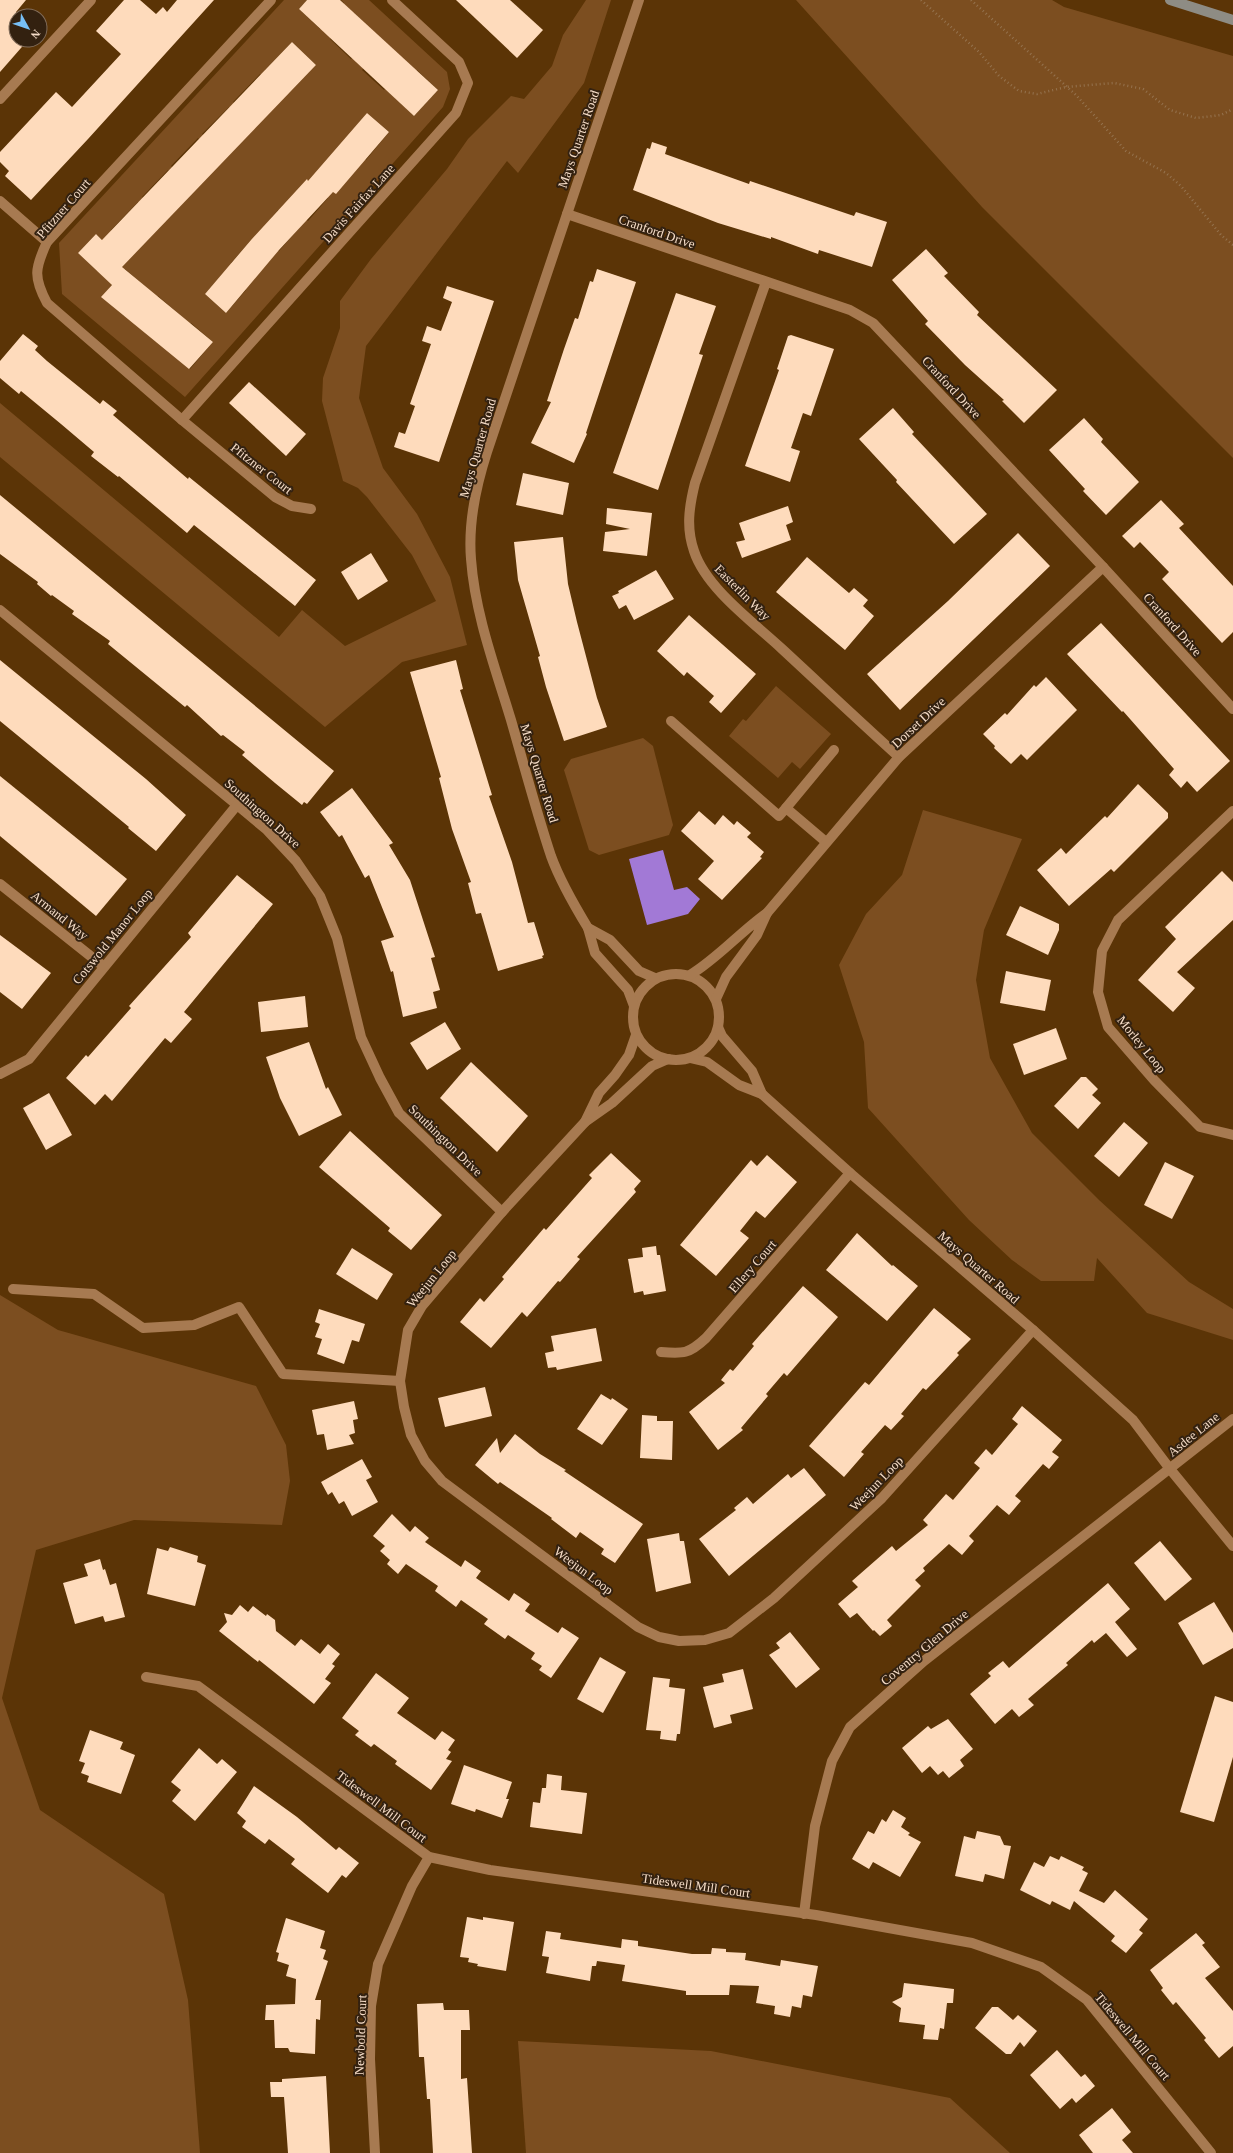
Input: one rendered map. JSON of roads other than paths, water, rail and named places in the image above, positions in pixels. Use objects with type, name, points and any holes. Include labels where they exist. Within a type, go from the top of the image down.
[{"type":"street","points":[[0,99],[91,0]]},
{"type":"street","name":"Pfitzner Court","points":[[271,0],[47,242],[40,258],[38,286],[47,303],[182,420],[275,497],[292,506],[311,509]]},
{"type":"street","name":"Davis Fairfax Lane","points":[[182,420],[456,113],[468,83],[459,62],[392,0]]},
{"type":"street","name":"Mays Quarter Road","points":[[634,1006],[628,990],[595,953],[588,928],[569,895],[552,856],[487,641],[475,592],[471,557],[473,509],[479,478],[639,0]]},
{"type":"street","points":[[1170,0],[1233,20]]},
{"type":"street","points":[[0,200],[47,242]]},
{"type":"street","name":"Cranford Drive","points":[[567,214],[850,310],[873,323],[1103,567],[1233,709]]},
{"type":"street","name":"Easterlin Way","points":[[766,282],[695,483],[689,509],[690,534],[694,552],[703,571],[734,604],[899,758]]},
{"type":"street","name":"Dorset Drive","points":[[690,975],[708,964],[748,927],[767,913],[899,758],[1103,567]]},
{"type":"street","name":"Southington Drive","points":[[0,610],[267,830],[296,861],[320,896],[337,938],[361,1037],[380,1078],[399,1113],[502,1212]]},
{"type":"street","points":[[671,722],[779,816],[834,750]]},
{"type":"street","name":"Cotswold Manor Loop","points":[[0,1074],[29,1059],[103,966],[237,805]]},
{"type":"street","points":[[786,808],[826,842]]},
{"type":"street","name":"Morley Loop","points":[[1233,811],[1118,920],[1102,951],[1098,992],[1108,1027],[1154,1080],[1200,1127],[1233,1135]]},
{"type":"street","name":"Armand Way","points":[[0,884],[103,966]]},
{"type":"street","name":"Dorset Drive","points":[[716,999],[726,977],[757,935],[767,913]]},
{"type":"street","points":[[588,928],[610,940],[640,971],[655,978],[678,973],[690,975]]},
{"type":"street","name":"Mays Quarter Road","points":[[655,978],[645,986],[638,995],[634,1006],[632,1016],[636,1035],[649,1051],[668,1059],[679,1060],[690,1058],[703,1051],[708,1046],[718,1027],[720,1013],[716,999],[710,989],[701,980],[690,975]]},
{"type":"street","name":"Mays Quarter Road","points":[[718,1027],[722,1036],[752,1071],[762,1094]]},
{"type":"street","name":"Weejun Loop","points":[[585,1122],[599,1093],[615,1075],[628,1055],[636,1035]]},
{"type":"street","name":"Mays Quarter Road","points":[[690,1058],[707,1062],[739,1085],[762,1094],[850,1173],[1033,1330],[1133,1420],[1170,1469],[1233,1546]]},
{"type":"street","name":"Weejun Loop","points":[[668,1059],[652,1066],[612,1104],[585,1122],[502,1212],[422,1306],[408,1330],[400,1381],[411,1435],[425,1461],[442,1481],[638,1627],[659,1637],[679,1641],[705,1640],[729,1633],[774,1598],[876,1504],[1033,1330]]},
{"type":"street","name":"Ellery Court","points":[[660,1352],[678,1354],[693,1351],[850,1173]]},
{"type":"street","points":[[13,1289],[94,1294],[143,1328],[194,1325],[240,1307],[283,1374],[400,1381]]},
{"type":"street","name":"Asdee Lane","points":[[1170,1469],[1233,1419]]},
{"type":"street","name":"Coventry Glen Drive","points":[[804,1914],[815,1826],[832,1761],[850,1727],[924,1661],[1170,1469]]},
{"type":"street","name":"Tideswell Mill Court","points":[[146,1677],[198,1686],[429,1857],[490,1870],[804,1914],[972,1943],[1041,1967],[1088,2000],[1211,2153]]},
{"type":"street","name":"Newbold Court","points":[[375,2153],[370,2059],[371,2006],[378,1964],[412,1886],[429,1857]]}]
